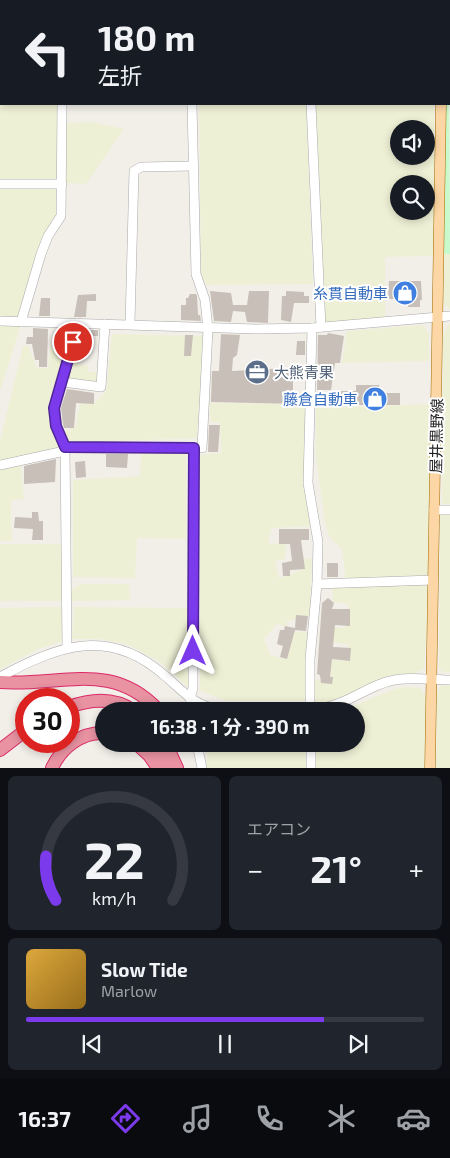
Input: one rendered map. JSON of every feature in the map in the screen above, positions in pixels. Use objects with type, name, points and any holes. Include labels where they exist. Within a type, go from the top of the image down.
[{"type":"highway","points":[[0,682],[86,678],[120,683],[136,690],[149,702]]},
{"type":"highway","points":[[80,703],[106,700],[111,702]]},
{"type":"highway","points":[[80,711],[95,709]]},
{"type":"highway","points":[[52,768],[58,756],[72,743],[88,735],[95,734]]},
{"type":"highway","points":[[0,750],[15,738]]},
{"type":"highway","points":[[0,760],[15,748]]},
{"type":"highway","points":[[146,752],[158,768]]},
{"type":"highway","points":[[160,752],[168,768]]},
{"type":"highway","points":[[170,752],[178,768]]},
{"type":"highway","points":[[175,752],[178,768]]},
{"type":"main road","name":"屋井黒野線","points":[[430,768],[441,105]]},
{"type":"street","points":[[21,322],[41,254],[48,236],[61,216],[62,105]]},
{"type":"street","points":[[0,465],[60,452],[65,447],[202,448],[208,329],[206,300],[196,274],[192,105]]},
{"type":"street","points":[[310,702],[310,659],[317,584],[318,542],[308,483],[317,289],[312,105]]},
{"type":"street","points":[[130,324],[134,172],[141,167],[193,166]]},
{"type":"street","points":[[0,184],[62,184]]},
{"type":"street","points":[[0,321],[130,324],[208,329],[316,328],[450,316]]},
{"type":"street","points":[[67,648],[65,447],[54,418],[56,398],[63,382],[77,323]]},
{"type":"street","points":[[63,382],[101,387],[105,324]]},
{"type":"street","points":[[194,448],[194,702]]},
{"type":"street","points":[[434,510],[450,510]]},
{"type":"street","points":[[317,584],[433,580]]},
{"type":"street","points":[[0,677],[38,657],[67,648],[100,646],[136,656],[156,668],[191,702]]},
{"type":"street","points":[[340,702],[388,681],[414,678],[450,680]]},
{"type":"street","points":[[199,752],[202,768]]},
{"type":"street","points":[[311,752],[311,768]]},
{"type":"green space","points":[[0,105],[58,105],[58,180],[0,180]]},
{"type":"green space","points":[[199,105],[306,105],[313,284],[206,285],[201,275]]},
{"type":"green space","points":[[315,105],[434,105],[434,120],[390,120],[390,165],[434,165],[434,175],[390,175],[390,220],[435,220],[435,256],[385,257],[385,317],[327,323],[323,320]]},
{"type":"green space","points":[[445,105],[449,105],[450,254],[443,254]]},
{"type":"green space","points":[[92,122],[124,129],[86,184],[66,183],[66,123]]},
{"type":"green space","points":[[0,188],[59,188],[59,214],[20,317],[0,316]]},
{"type":"green space","points":[[443,254],[450,254],[450,309],[444,304],[443,297]]},
{"type":"green space","points":[[0,324],[21,325],[0,391]]},
{"type":"green space","points":[[450,324],[450,504],[442,504],[443,337]]},
{"type":"green space","points":[[423,325],[429,334],[429,361],[342,363],[347,331]]},
{"type":"green space","points":[[112,334],[203,336],[197,438],[67,443],[61,432],[75,428],[80,404],[95,403],[106,391]]},
{"type":"green space","points":[[51,341],[71,342],[53,404],[60,448],[0,462],[0,441],[23,346],[28,346],[37,368],[48,368]]},
{"type":"green space","points":[[71,357],[79,358],[79,365],[88,365],[88,372],[100,372],[99,382],[65,380]]},
{"type":"green space","points":[[209,403],[307,404],[313,526],[271,528],[268,544],[286,543],[285,559],[275,561],[279,578],[300,571],[300,560],[312,558],[310,616],[287,621],[287,627],[277,624],[264,639],[270,655],[284,659],[290,631],[309,633],[306,701],[226,701],[200,691],[200,455],[221,453],[220,423],[211,422]]},
{"type":"green space","points":[[431,404],[430,578],[424,669],[413,674],[392,676],[330,702],[314,702],[314,679],[328,683],[331,674],[324,669],[326,659],[345,661],[349,645],[329,641],[330,628],[345,628],[349,604],[333,602],[332,583],[346,582],[342,549],[329,536],[325,523],[316,458],[316,408]]},
{"type":"green space","points":[[141,450],[186,451],[186,539],[137,538],[135,578],[73,577],[73,480],[140,476]]},
{"type":"green space","points":[[21,465],[24,499],[11,500],[12,541],[0,541],[0,470]]},
{"type":"green space","points":[[440,515],[450,515],[450,672],[443,672],[439,669]]},
{"type":"green space","points":[[0,544],[62,544],[63,601],[0,601]]},
{"type":"green space","points":[[81,584],[129,584],[130,600],[70,601],[71,590]]},
{"type":"green space","points":[[63,607],[63,641],[38,649],[0,669],[0,608]]},
{"type":"green space","points":[[74,607],[188,608],[189,688],[160,662],[129,645],[99,639],[72,639]]},
{"type":"green space","points":[[442,685],[450,685],[450,768],[436,768],[437,691]]},
{"type":"green space","points":[[420,688],[426,696],[425,768],[316,768],[316,752],[365,752],[365,702],[363,702],[394,689]]},
{"type":"green space","points":[[207,752],[305,752],[306,768],[207,768]]},
{"type":"building","name":"糸貫自動車","points":[[389,281],[421,281],[422,300],[420,300],[420,307],[408,307],[408,299],[388,299]]},
{"type":"building","points":[[210,291],[231,293],[233,305],[247,305],[249,291],[269,291],[268,323],[247,322],[245,312],[233,311],[231,322],[214,321]]},
{"type":"building","points":[[286,291],[304,292],[304,296],[309,296],[309,303],[294,303],[291,322],[281,320],[282,296],[286,296]]},
{"type":"building","points":[[96,294],[96,301],[87,301],[86,317],[74,317],[78,295]]},
{"type":"building","points":[[190,294],[196,294],[197,296],[198,315],[200,315],[201,321],[181,320],[181,305],[186,305],[186,298]]},
{"type":"building","points":[[41,298],[50,298],[50,316],[39,316]]},
{"type":"building","points":[[33,328],[48,329],[47,367],[39,367],[39,360],[35,360],[32,344],[26,344],[27,337],[33,337]]},
{"type":"building","points":[[82,330],[98,330],[98,336],[88,336],[86,357],[76,356]]},
{"type":"building","points":[[328,333],[344,336],[340,363],[335,363],[331,390],[317,390],[318,335],[327,335]]},
{"type":"building","points":[[221,334],[240,335],[237,355],[233,358],[232,371],[286,368],[286,371],[290,371],[290,379],[293,379],[293,394],[304,394],[304,404],[211,402],[212,371],[219,371]]},
{"type":"building","points":[[185,335],[193,335],[191,356],[184,356]]},
{"type":"building","points":[[297,341],[305,341],[305,355],[296,355]]},
{"type":"building","name":"藤倉自動車","points":[[356,385],[379,385],[379,393],[400,393],[400,405],[350,405],[349,402],[333,402],[333,391],[356,391]]},
{"type":"building","points":[[67,389],[94,393],[94,404],[76,403],[74,428],[64,428],[63,424],[61,408]]},
{"type":"building","points":[[209,425],[220,425],[218,452],[208,452]]},
{"type":"building","points":[[106,454],[128,454],[127,468],[106,467]]},
{"type":"building","points":[[56,459],[55,482],[24,484],[24,466]]},
{"type":"building","points":[[85,461],[86,477],[76,478],[75,462]]},
{"type":"building","points":[[32,512],[38,512],[39,521],[43,521],[43,540],[32,540],[33,529],[14,528],[15,517],[32,518]]},
{"type":"building","points":[[279,529],[309,529],[309,540],[301,540],[305,569],[290,570],[290,576],[283,576],[282,563],[292,561],[290,544],[279,544]]},
{"type":"building","points":[[327,563],[338,563],[338,577],[327,577]]},
{"type":"building","points":[[328,598],[334,603],[332,609],[350,609],[350,626],[335,625],[333,647],[351,648],[350,661],[332,659],[330,677],[333,677],[332,684],[321,683],[320,675],[317,674],[322,603]]},
{"type":"building","points":[[296,615],[308,616],[306,631],[295,630],[287,659],[280,657],[283,646],[277,644],[280,630],[284,630],[285,626],[295,628]]},
{"type":"place","name":"糸貫自動車","points":[[405,293]]},
{"type":"place","name":"大熊青果","points":[[257,372]]},
{"type":"place","name":"藤倉自動車","points":[[375,399]]},
{"type":"route","points":[[73,342],[54,408],[56,426],[65,447],[194,448],[193,651]]}]
